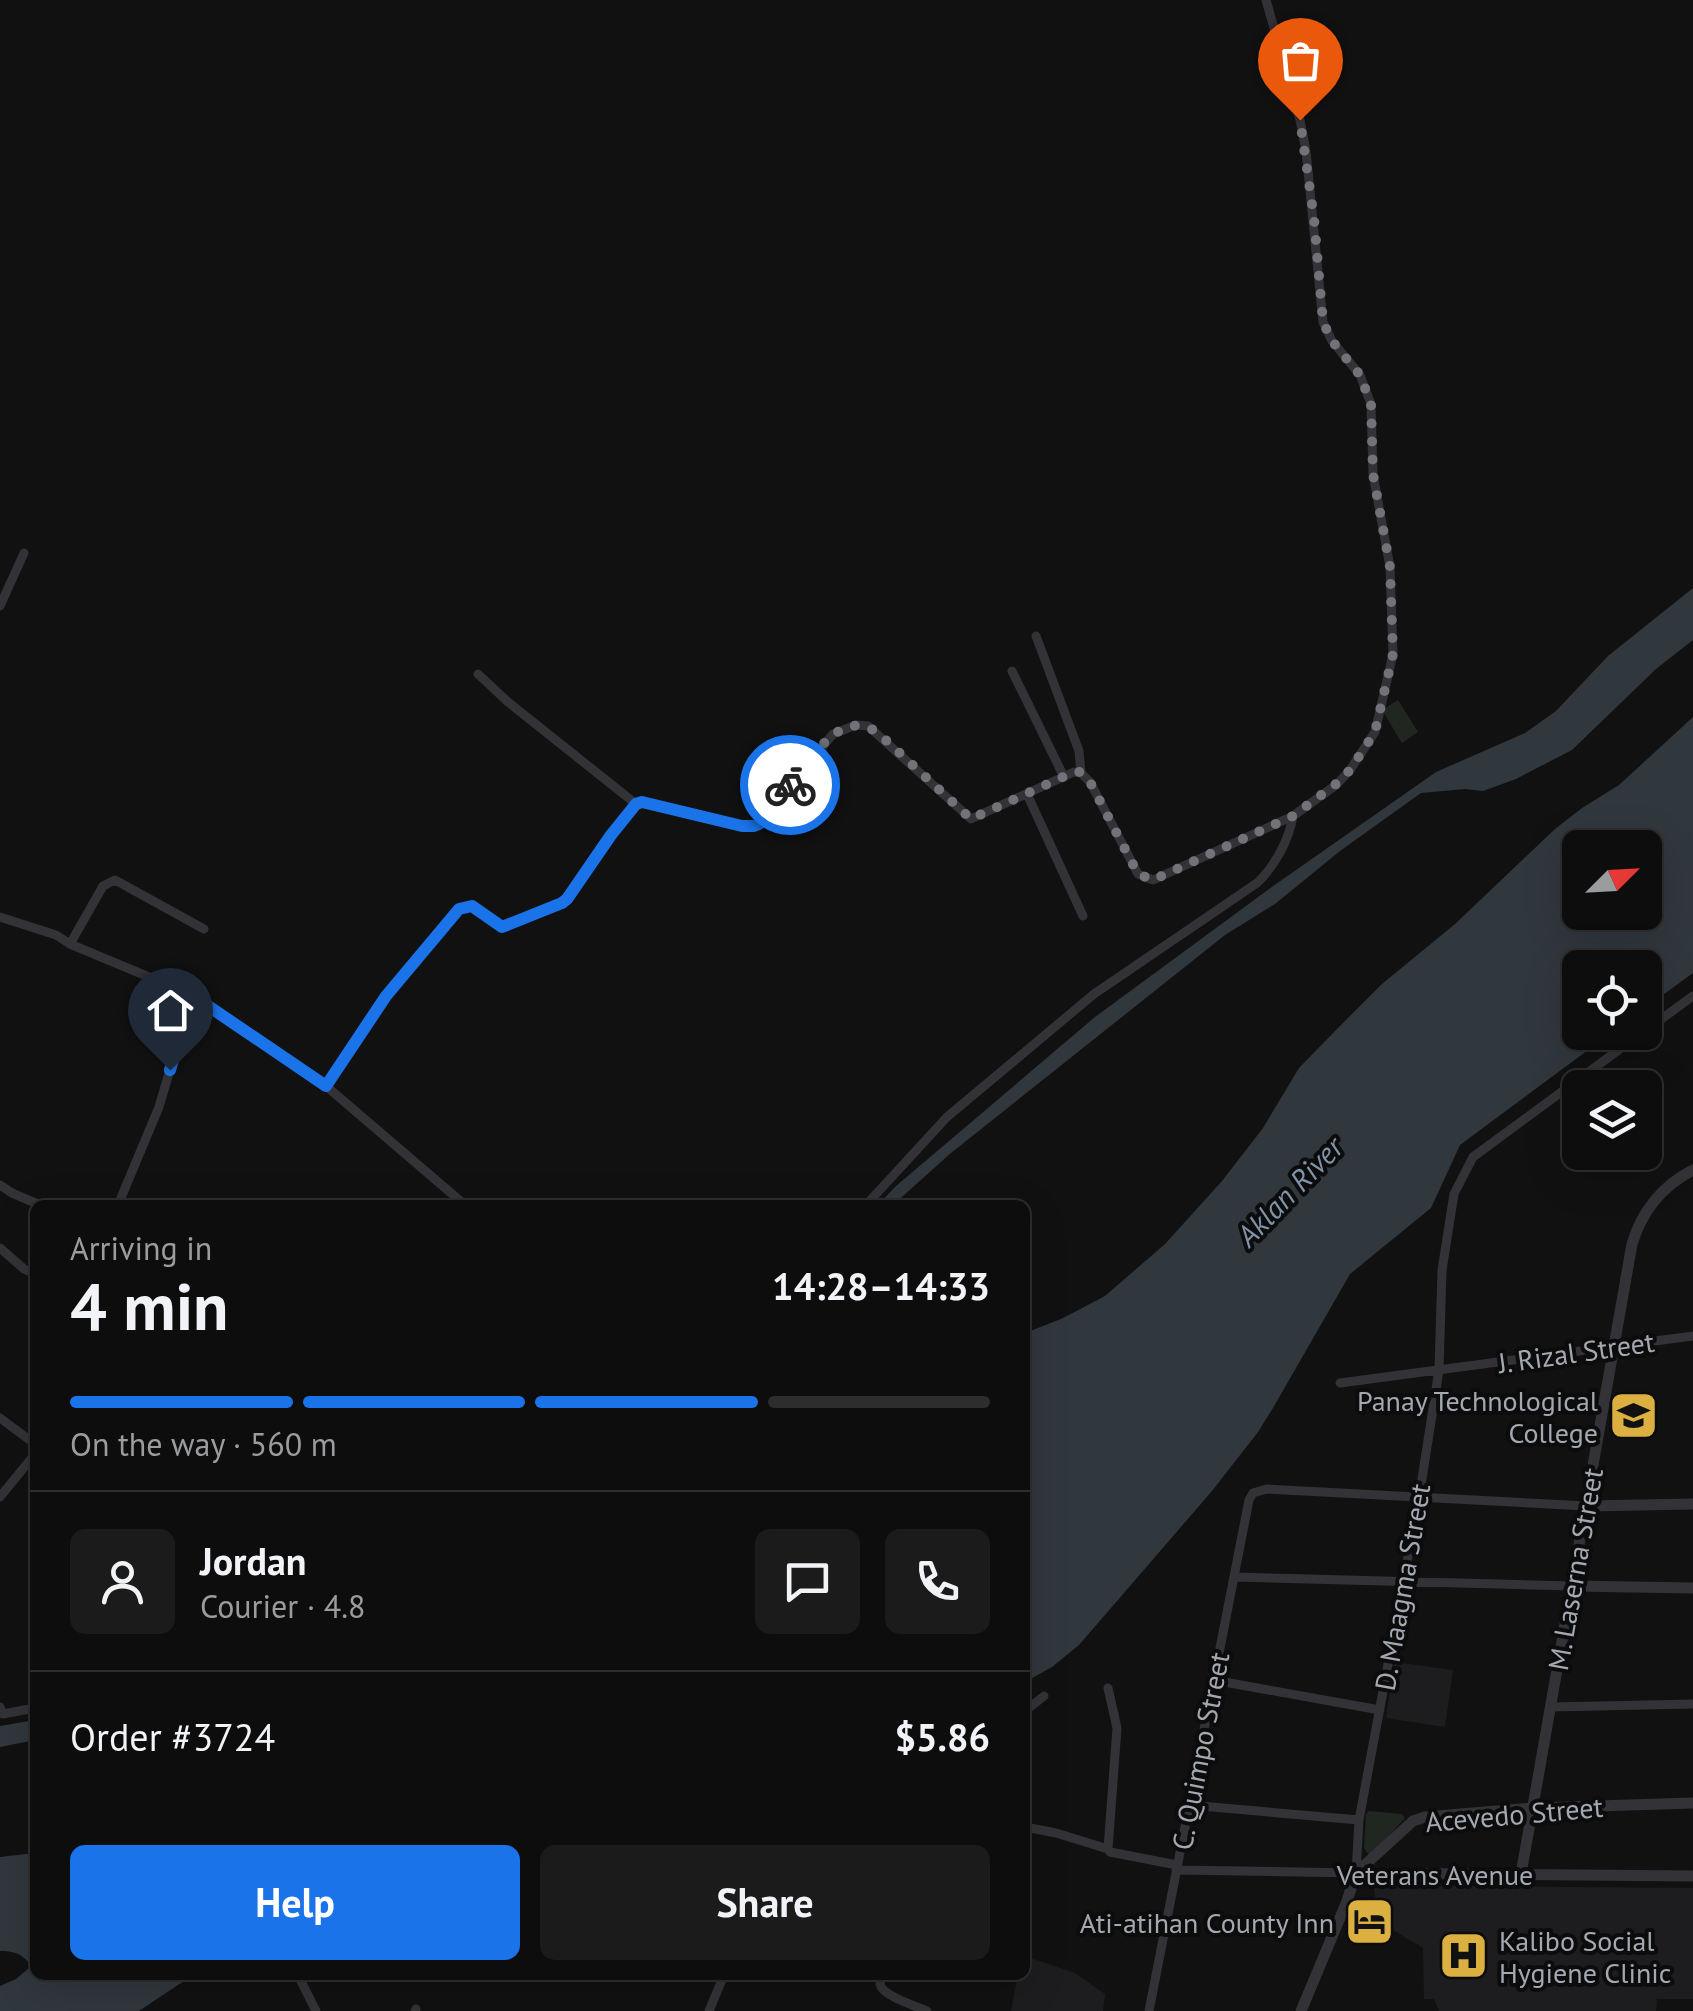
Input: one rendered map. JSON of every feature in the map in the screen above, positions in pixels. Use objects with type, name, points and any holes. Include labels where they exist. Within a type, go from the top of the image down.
[{"type":"street","points":[[1036,636],[1079,751],[1081,772],[1138,874],[1147,879],[1160,877],[1293,816],[1350,770],[1375,732],[1393,654],[1390,567],[1373,474],[1371,404],[1360,375],[1327,333],[1300,120],[1266,0]]},
{"type":"street","points":[[0,606],[24,553]]},
{"type":"street","points":[[1012,671],[1064,776]]},
{"type":"street","points":[[478,674],[636,804]]},
{"type":"street","points":[[326,1086],[386,996],[459,909],[472,906],[502,927],[562,903],[636,804],[642,802],[754,826],[834,734],[856,724],[878,733],[971,819],[1064,776],[1081,772]]},
{"type":"street","points":[[1026,794],[1083,916]]},
{"type":"street","points":[[871,1200],[947,1117],[1094,994],[1268,873],[1290,831],[1293,816]]},
{"type":"street","points":[[70,944],[103,886],[114,880],[204,928]]},
{"type":"street","points":[[0,917],[56,936],[192,995],[326,1086],[459,1200]]},
{"type":"street","points":[[120,1200],[159,1107],[192,995]]},
{"type":"street","points":[[1662,1019],[1693,996]]},
{"type":"street","name":"D. Maagma Street","points":[[1301,2011],[1356,1874],[1359,1820],[1440,1370],[1442,1270],[1454,1194],[1473,1157],[1619,1050]]},
{"type":"street","name":"M. Laserna Street","points":[[1521,1874],[1632,1244],[1649,1206],[1664,1189],[1693,1170]]},
{"type":"street","points":[[0,1185],[30,1201]]},
{"type":"street","points":[[0,1248],[30,1272]]},
{"type":"street","name":"J. Rizal Street","points":[[1340,1383],[1693,1336]]},
{"type":"street","points":[[0,1418],[30,1440]]},
{"type":"street","points":[[0,1497],[30,1460]]},
{"type":"street","name":"C. Quimpo Street","points":[[1149,2011],[1249,1500],[1262,1489],[1419,1498]]},
{"type":"street","points":[[1419,1498],[1587,1506],[1693,1504]]},
{"type":"street","points":[[1234,1578],[1693,1588]]},
{"type":"street","points":[[1214,1680],[1380,1710]]},
{"type":"street","points":[[1108,1688],[1117,1728],[1108,1849]]},
{"type":"street","points":[[1030,1707],[1044,1696]]},
{"type":"street","points":[[1551,1707],[1693,1704]]},
{"type":"street","points":[[0,1707],[2,1714],[30,1709]]},
{"type":"street","name":"Acevedo Street","points":[[1356,1874],[1401,1830],[1425,1817],[1533,1808],[1693,1803]]},
{"type":"street","points":[[1189,1805],[1359,1820]]},
{"type":"street","name":"Veterans Avenue","points":[[1030,1828],[1177,1868],[1356,1874],[1693,1876]]},
{"type":"street","points":[[300,1980],[316,2011]]},
{"type":"street","points":[[709,2011],[722,1980]]},
{"type":"street","points":[[880,1980],[888,1994],[927,2011]]},
{"type":"shaded area","points":[[1398,700],[1418,732],[1402,743],[1382,710]]},
{"type":"shaded area","points":[[1394,1662],[1453,1670],[1445,1727],[1386,1718]]},
{"type":"shaded area","points":[[1369,1811],[1402,1814],[1405,1818],[1372,1854],[1364,1848]]},
{"type":"shaded area","points":[[1373,1885],[1693,1888],[1693,1999],[1657,1999],[1656,2011],[1439,2011],[1434,1999],[1424,1999],[1423,1948],[1379,1918]]},
{"type":"shaded area","points":[[1030,1958],[1075,1973],[1105,1994],[1103,2011],[1011,2011],[1017,1980],[1030,1980]]},
{"type":"water","points":[[1693,588],[1693,640],[1656,669],[1572,750],[1483,791],[1421,793],[1275,904],[1225,935],[951,1153],[899,1200],[883,1200],[1095,1017],[1436,772],[1525,733],[1556,711],[1608,656]]},
{"type":"water","name":"Aklan River","points":[[1693,717],[1693,973],[1662,996],[1662,950],[1562,950],[1562,1050],[1588,1050],[1460,1145],[1431,1208],[1350,1274],[1258,1432],[1212,1491],[1079,1645],[1030,1679],[1030,1331],[1105,1296],[1165,1244],[1263,1128],[1299,1068],[1382,984],[1455,924],[1555,829],[1619,785]]},
{"type":"water","points":[[30,1721],[30,1741],[0,1747],[0,1726]]},
{"type":"water","points":[[30,1854],[30,1980],[186,1980],[139,2011],[0,2011],[0,1986],[16,1979],[29,1968],[29,1963],[16,1953],[0,1951],[0,1857]]},
{"type":"way so far","points":[[790,785],[834,734],[856,724],[878,733],[971,819],[1081,772],[1138,874],[1153,880],[1293,816],[1350,770],[1375,732],[1393,654],[1390,567],[1373,474],[1371,404],[1360,375],[1332,341],[1323,322],[1300,120]]},
{"type":"place","name":"Panay Technological College","points":[[1633,1416]]},
{"type":"place","name":"Ati-atihan County Inn","points":[[1369,1922]]},
{"type":"place","name":"Kalibo Social Hygiene Clinic","points":[[1464,1956]]},
{"type":"route","points":[[170,1070],[192,995],[326,1086],[386,996],[459,909],[472,906],[497,925],[506,927],[562,903],[636,804],[642,802],[754,826],[790,785]]}]
